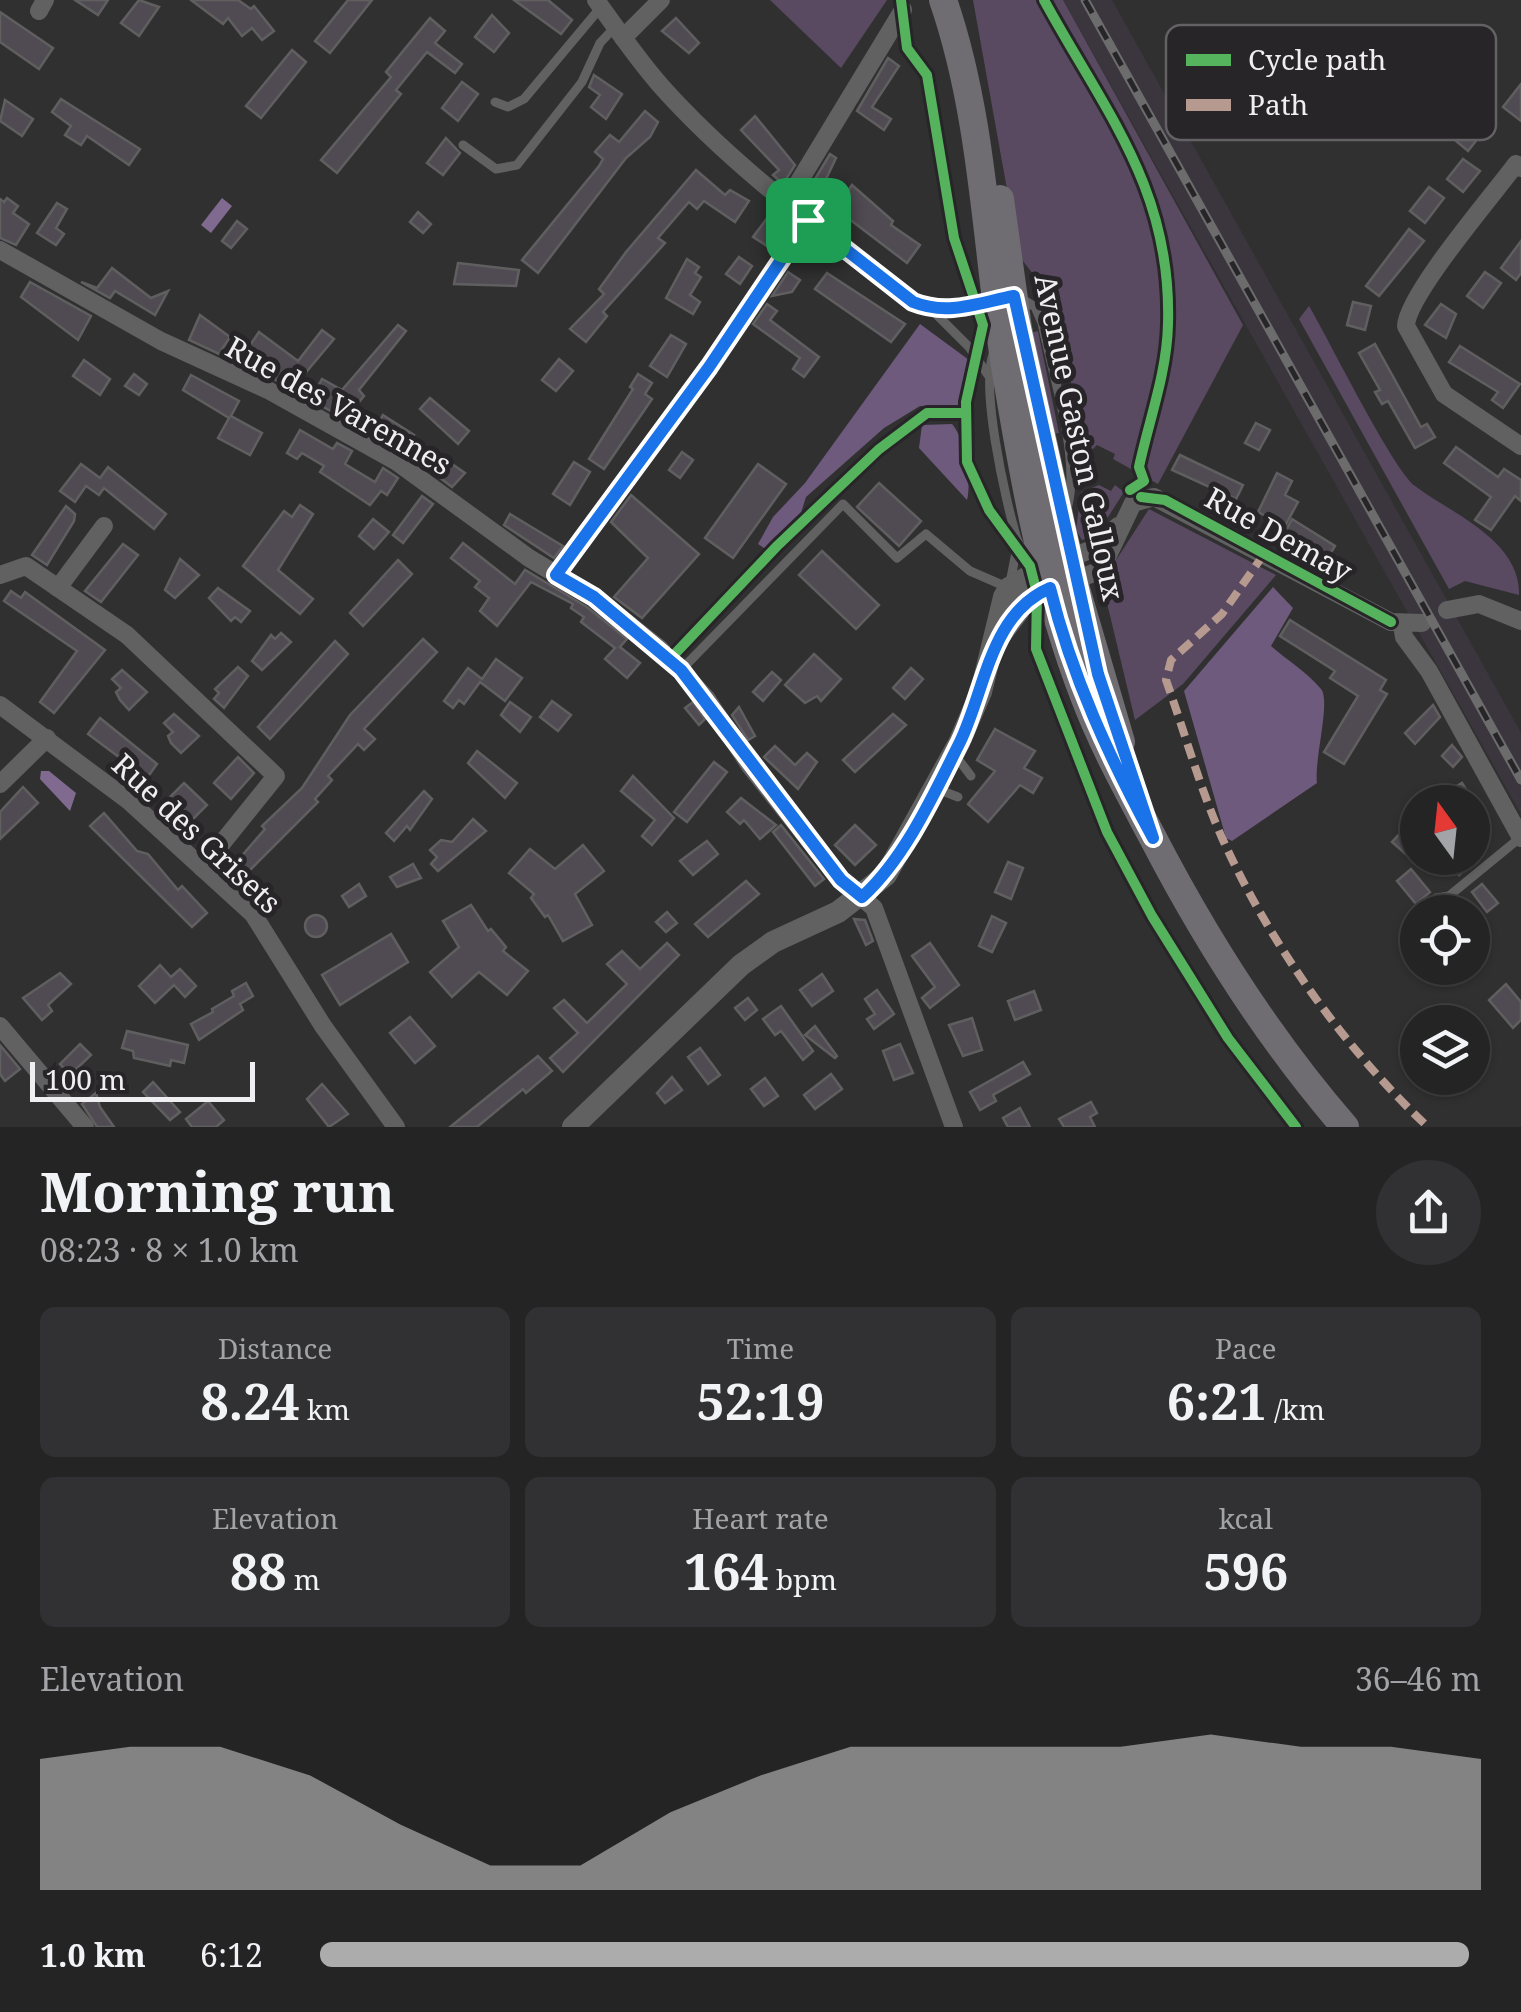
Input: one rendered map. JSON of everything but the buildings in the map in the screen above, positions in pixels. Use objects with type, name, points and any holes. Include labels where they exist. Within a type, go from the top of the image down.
[{"type":"main road","name":"Avenue Gaston Galloux","points":[[944,0],[967,90],[1005,298],[1062,527],[1055,573]]},
{"type":"main road","name":"Avenue Gaston Galloux","points":[[959,0],[970,42],[1005,298],[1001,340],[1055,573],[1098,674],[1153,838],[1249,1004],[1346,1127]]},
{"type":"street","points":[[620,33],[662,0]]},
{"type":"street","points":[[598,4],[662,87],[786,203],[913,302],[931,309],[956,310],[1005,298]]},
{"type":"street","points":[[786,203],[903,10]]},
{"type":"street","points":[[1521,168],[1516,164],[1422,289],[1406,314],[1406,326],[1436,386],[1521,446]]},
{"type":"street","points":[[556,575],[709,367],[808,220]]},
{"type":"street","name":"Rue des Varennes","points":[[0,250],[161,341],[268,390],[397,462],[556,575],[594,597],[681,670],[841,880],[874,908],[954,1127]]},
{"type":"street","name":"Rue Demay","points":[[1055,573],[1101,570],[1110,559],[1125,518],[1141,498],[1165,500],[1402,624]]},
{"type":"street","points":[[58,588],[104,526]]},
{"type":"street","points":[[0,575],[26,566],[127,635],[276,776],[202,868]]},
{"type":"street","points":[[573,1127],[741,965],[773,942],[862,897],[886,875],[954,752],[981,692],[1008,588],[1055,573]]},
{"type":"street","points":[[996,642],[1014,613],[1055,573]]},
{"type":"street","points":[[1447,610],[1479,604],[1521,622]]},
{"type":"street","points":[[1422,623],[1402,624],[1404,637],[1429,671],[1521,838]]},
{"type":"street","name":"Rue des Grisets","points":[[0,705],[129,801],[253,914],[332,1038],[396,1127]]},
{"type":"street","points":[[0,784],[46,738]]},
{"type":"street","points":[[0,1026],[85,1127]]},
{"type":"lane","points":[[495,102],[508,106],[520,103],[598,4]]},
{"type":"lane","points":[[463,145],[496,168],[517,165],[582,82],[600,43],[620,33]]},
{"type":"lane","points":[[931,309],[968,346],[988,376]]},
{"type":"lane","points":[[681,670],[843,504],[897,558],[926,534],[970,572],[1008,588],[1018,542],[988,376],[989,362],[1001,340]]},
{"type":"lane","points":[[1018,542],[1055,573]]},
{"type":"lane","points":[[954,752],[971,776]]},
{"type":"lane","points":[[934,788],[958,797]]},
{"type":"lane","points":[[1449,895],[1521,838]]},
{"type":"shaded area","points":[[770,0],[887,0],[841,68]]},
{"type":"shaded area","points":[[973,0],[1063,0],[1243,325],[1158,484],[1113,459],[1115,454],[1097,445],[1093,449],[1087,446],[1048,293],[1019,256]]},
{"type":"shaded area","points":[[1063,0],[1112,0],[1166,97],[1166,140],[1190,140],[1521,733],[1521,814]]},
{"type":"shaded area","points":[[222,198],[232,206],[211,233],[201,225]]},
{"type":"shaded area","points":[[1309,306],[1405,475],[1496,543],[1516,576],[1519,595],[1465,581],[1449,589],[1299,319]]},
{"type":"shaded area","points":[[920,324],[969,360],[960,407],[920,406],[884,428],[806,497],[800,516],[767,550],[758,544],[773,517],[805,483]]},
{"type":"shaded area","points":[[1038,331],[1059,433],[1051,434],[1031,333]]},
{"type":"shaded area","points":[[952,424],[966,460],[967,500],[919,448],[922,425]]},
{"type":"shaded area","points":[[1099,485],[1111,491],[1115,485],[1124,492],[1096,536],[1082,540],[1076,530],[1081,492]]},
{"type":"shaded area","points":[[1149,509],[1276,575],[1183,684],[1135,720],[1102,582]]},
{"type":"shaded area","points":[[1273,587],[1293,608],[1271,646],[1310,678],[1324,696],[1317,783],[1232,841],[1226,838],[1184,691]]},
{"type":"shaded area","points":[[41,771],[49,771],[76,793],[70,811],[40,779]]},
{"type":"railway","points":[[1085,0],[1521,780]]},
{"type":"marked path","points":[[1264,554],[1222,614],[1171,660],[1166,680],[1215,821],[1263,918],[1339,1029],[1428,1127]]},
{"type":"cycle path","points":[[901,0],[907,48],[927,75],[954,238],[983,325],[966,402],[967,462],[989,510],[1030,566],[1037,593],[1036,649],[1107,832],[1152,916],[1228,1038],[1296,1127]]},
{"type":"cycle path","points":[[1044,0],[1130,153],[1159,232],[1166,276],[1167,342],[1139,467],[1144,481],[1130,490]]},
{"type":"cycle path","points":[[670,659],[778,545],[878,450],[927,413],[965,413]]},
{"type":"cycle path","points":[[1141,497],[1165,500],[1391,622]]},
{"type":"route","points":[[808,220],[913,302],[931,309],[969,308],[1014,296],[1069,558],[1098,674],[1153,838],[1111,761],[1083,694],[1050,588],[1037,593],[1014,613],[996,642],[981,692],[959,742],[886,875],[862,897],[841,880],[750,766],[707,699],[681,670],[594,597],[556,575],[709,367],[808,220]]}]
